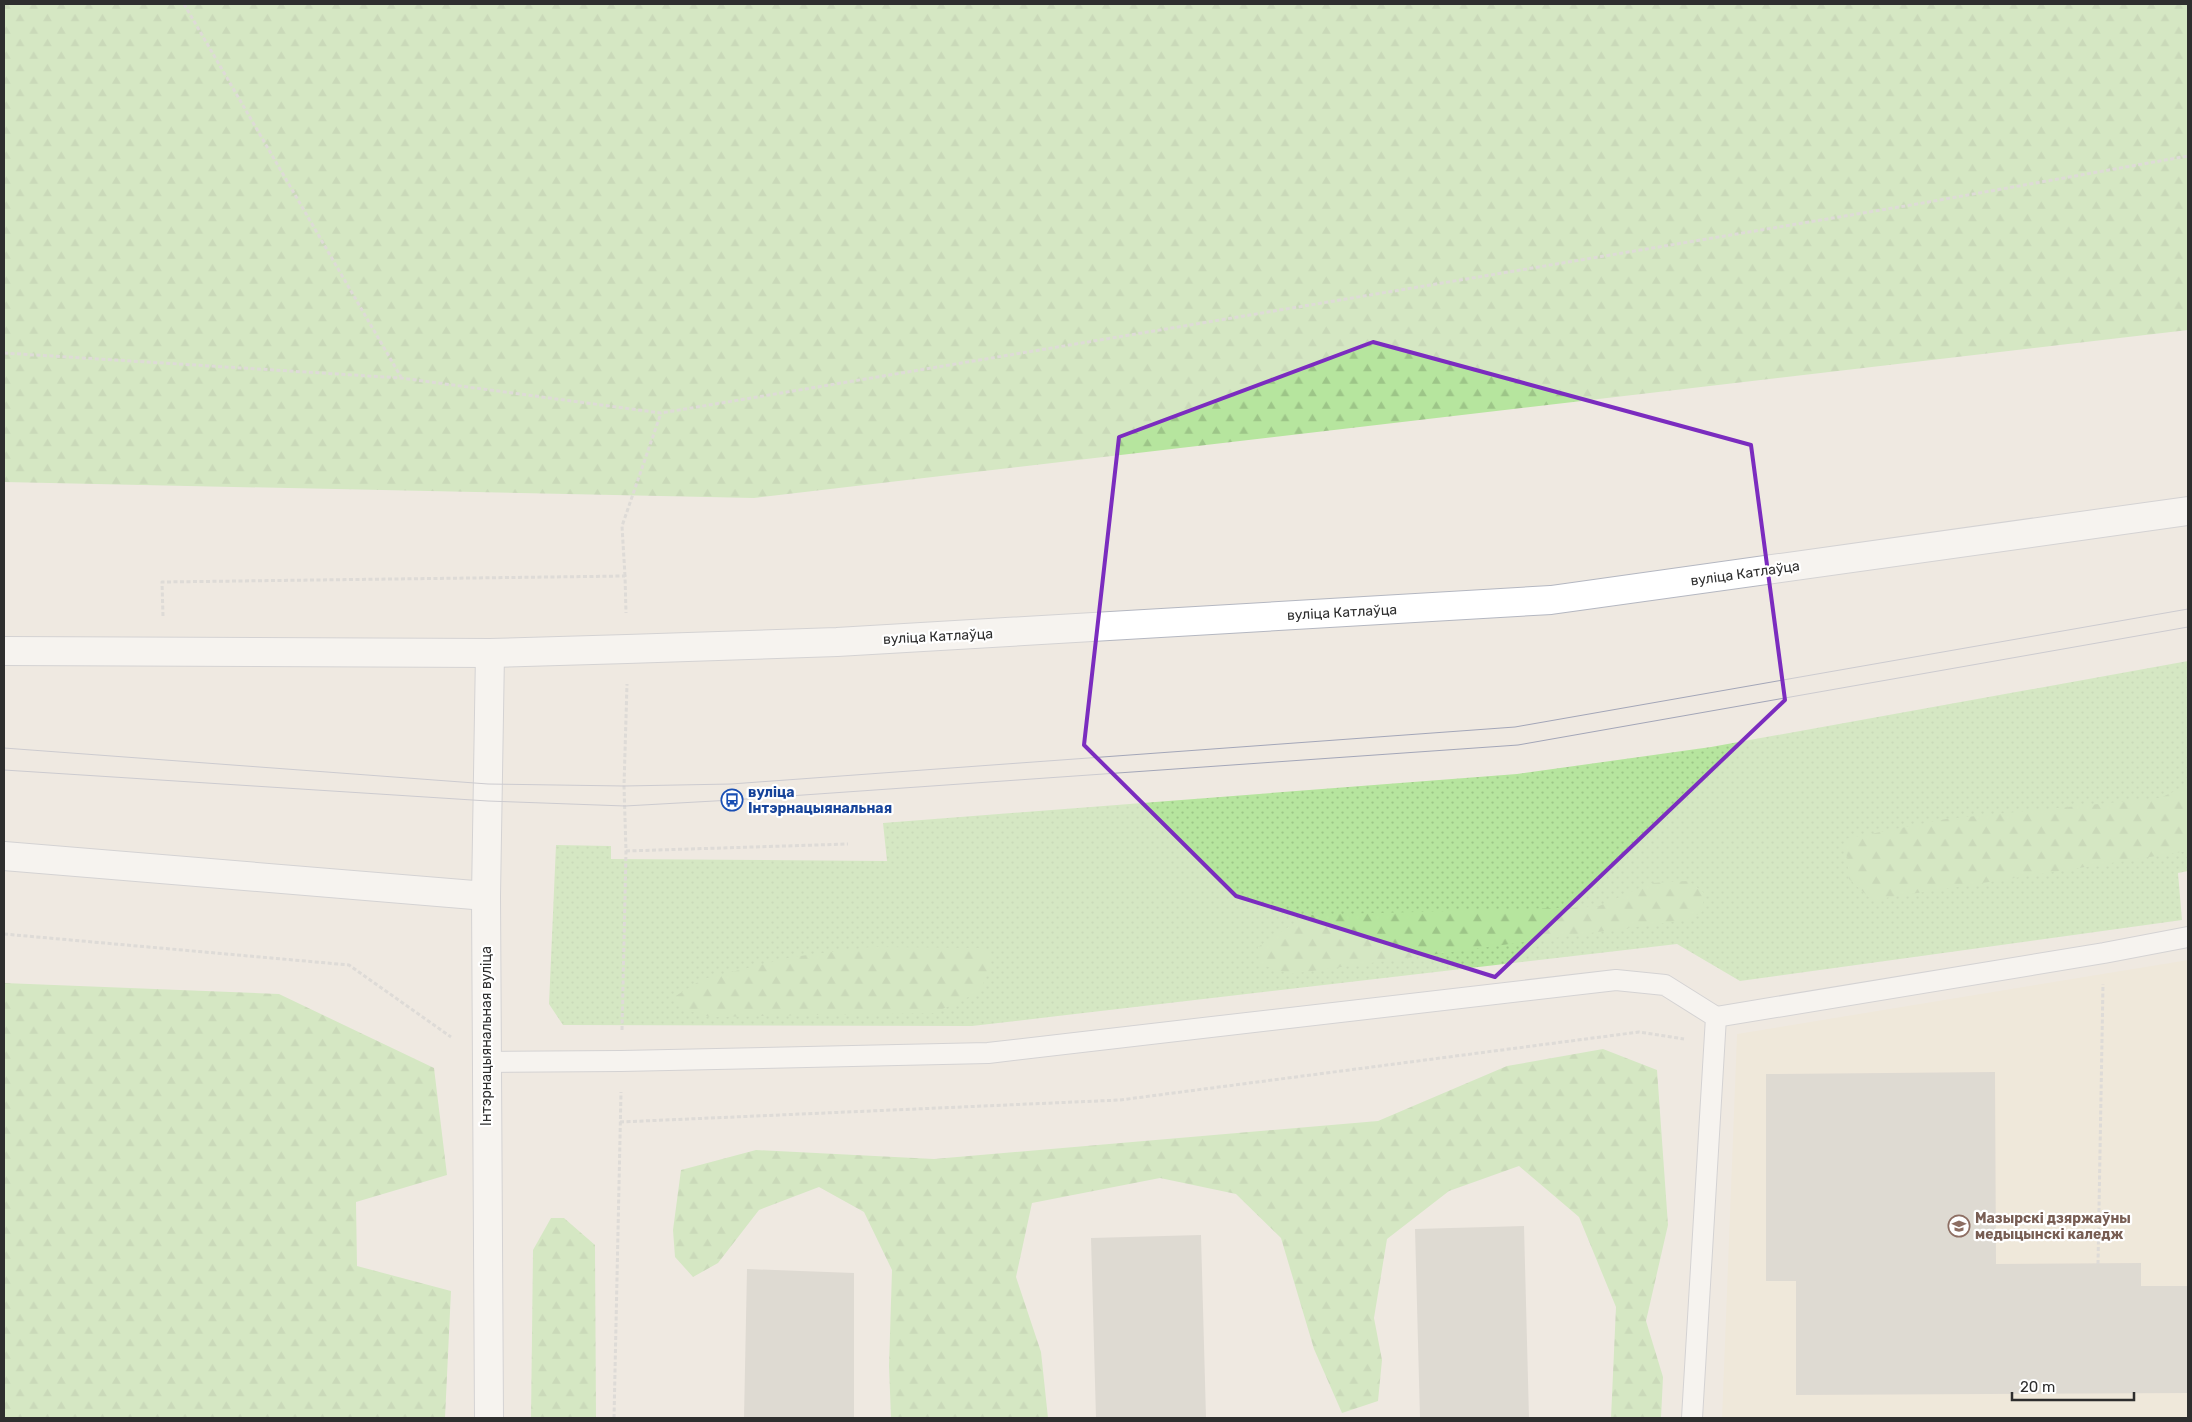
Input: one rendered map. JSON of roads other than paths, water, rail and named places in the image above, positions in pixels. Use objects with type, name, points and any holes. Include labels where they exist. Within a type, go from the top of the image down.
[{"type":"main road","name":"вуліца Катлаўца","points":[[4,651],[490,653],[836,642],[1551,600],[2188,511]]},
{"type":"main road","name":"Інтэрнацыянальная вуліца","points":[[489,1418],[486,896],[490,653]]},
{"type":"main road","points":[[4,856],[486,896]]},
{"type":"lane","points":[[486,1062],[988,1053],[1616,980],[1665,985],[1716,1017],[2104,953],[2188,937]]},
{"type":"lane","points":[[1692,1418],[1716,1017]]},
{"type":"tram line","points":[[4,748],[488,784],[624,786],[731,784],[1515,727],[2188,609]]},
{"type":"tram line","points":[[4,770],[488,801],[625,806],[732,800],[1518,745],[2188,627]]},
{"type":"place","name":"вуліца Інтэрнацыянальная","points":[[732,800]]},
{"type":"place","name":"Мазырскі дзяржаўны медыцынскі каледж","points":[[1959,1226]]}]
